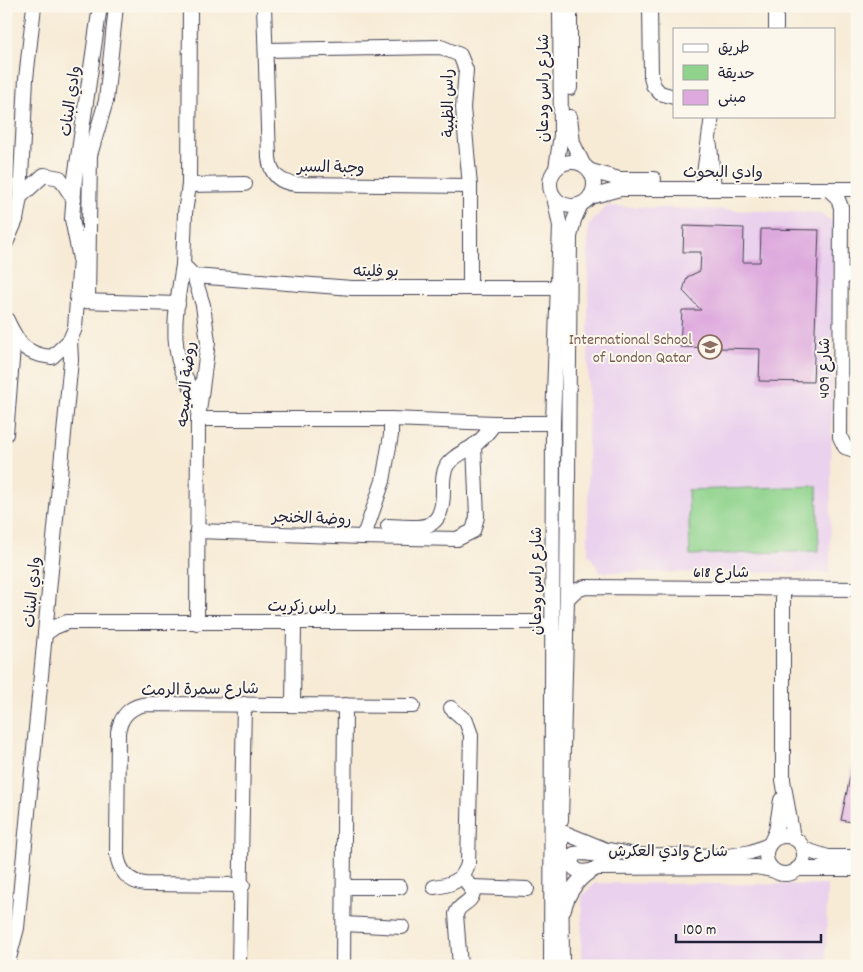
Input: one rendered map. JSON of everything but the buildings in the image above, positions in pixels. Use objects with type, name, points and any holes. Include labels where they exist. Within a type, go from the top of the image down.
[{"type":"street","points":[[6,243],[16,220],[20,197],[26,80],[34,6]]},
{"type":"street","name":"وادي البنات","points":[[84,301],[80,259],[72,219],[100,6]]},
{"type":"street","points":[[96,29],[108,6]]},
{"type":"street","points":[[6,318],[14,335],[25,349],[44,356],[52,357],[70,340],[75,328],[84,301],[90,155],[106,101],[116,6]]},
{"type":"street","points":[[190,6],[189,186],[178,304],[177,343],[181,369],[199,400]]},
{"type":"street","name":"وجبة السبر","points":[[264,6],[268,158],[272,173],[277,178],[290,184],[470,186]]},
{"type":"street","name":"شارع راس ودعان","points":[[556,168],[561,136],[560,6]]},
{"type":"street","name":"شارع راس ودعان","points":[[570,6],[570,127],[573,143],[587,168]]},
{"type":"street","points":[[650,6],[652,81],[660,93],[673,97]]},
{"type":"street","points":[[776,6],[776,28]]},
{"type":"street","name":"راس الظبية","points":[[266,50],[441,47],[456,52],[464,59],[466,70],[463,123],[470,186],[470,286]]},
{"type":"street","points":[[708,183],[712,118]]},
{"type":"street","points":[[569,161],[587,168],[595,182],[586,201],[567,206],[554,197],[550,180],[556,168],[569,161]]},
{"type":"street","name":"وادي البحوث","points":[[587,168],[619,179],[828,189],[855,186]]},
{"type":"street","points":[[20,197],[44,176],[60,178],[74,200]]},
{"type":"street","name":"وادي البحوث","points":[[586,201],[620,189],[708,183],[855,186]]},
{"type":"street","points":[[189,186],[245,184]]},
{"type":"street","points":[[841,207],[855,186]]},
{"type":"street","points":[[828,189],[837,196],[841,207]]},
{"type":"street","name":"شارع راس ودعان","points":[[550,966],[553,423],[560,226],[554,197]]},
{"type":"street","name":"شارع راس ودعان","points":[[562,966],[560,831],[567,599],[570,237],[574,220],[586,201]]},
{"type":"street","name":"شارع 409","points":[[841,207],[840,437],[845,447],[857,450]]},
{"type":"street","name":"روضة الصيحه","points":[[183,265],[194,276],[203,305],[208,342],[198,419],[197,623]]},
{"type":"street","points":[[841,276],[857,275]]},
{"type":"street","name":"بو فليته","points":[[194,276],[352,288],[470,286],[558,288]]},
{"type":"street","points":[[84,301],[178,304]]},
{"type":"street","points":[[6,434],[14,335]]},
{"type":"street","name":"وادي البنات","points":[[7,966],[17,928],[71,360],[70,340]]},
{"type":"street","points":[[198,419],[392,419],[553,423]]},
{"type":"street","name":"روضة الخنجر","points":[[197,531],[362,536],[366,530],[383,481],[392,435],[392,419]]},
{"type":"street","points":[[388,526],[424,527],[435,522],[442,511],[443,480],[447,466],[451,460],[487,435],[496,422]]},
{"type":"street","points":[[362,536],[458,539],[473,531],[477,516],[474,445]]},
{"type":"street","points":[[567,576],[574,583],[585,587]]},
{"type":"street","points":[[567,599],[575,591],[585,587]]},
{"type":"street","name":"شارع 618","points":[[585,587],[857,589]]},
{"type":"street","points":[[782,588],[783,780],[778,820],[766,855],[772,870],[788,874],[797,869],[803,860],[803,849]]},
{"type":"street","points":[[48,608],[66,622]]},
{"type":"street","points":[[553,609],[538,622],[553,633]]},
{"type":"street","points":[[45,634],[55,626],[66,622]]},
{"type":"street","name":"راس زكريت","points":[[66,622],[538,622]]},
{"type":"street","points":[[293,704],[294,623]]},
{"type":"street","name":"شارع سمرة الرمث","points":[[242,885],[140,884],[130,879],[122,871],[117,854],[118,732],[122,718],[127,711],[141,704],[413,706]]},
{"type":"street","points":[[239,966],[244,704]]},
{"type":"street","points":[[343,966],[345,705]]},
{"type":"street","points":[[434,887],[451,884],[463,875],[468,864],[471,735],[466,721],[451,708]]},
{"type":"street","points":[[783,780],[793,838],[803,849],[828,857],[857,858]]},
{"type":"street","name":"شارع وادي العكرش","points":[[560,831],[604,849],[635,855],[729,856],[751,852],[770,843]]},
{"type":"street","points":[[770,843],[783,836],[793,838]]},
{"type":"street","points":[[590,871],[583,872],[574,868],[571,863],[574,854],[580,852],[600,857],[635,855]]},
{"type":"street","name":"شارع وادي العكرش","points":[[562,917],[570,892],[590,871],[608,867],[756,867],[772,870]]},
{"type":"street","points":[[797,869],[857,869]]},
{"type":"street","points":[[460,966],[456,914],[460,907],[472,897],[471,887],[463,875]]},
{"type":"street","points":[[344,887],[400,887]]},
{"type":"street","points":[[471,887],[527,889]]},
{"type":"street","points":[[344,924],[402,927]]},
{"type":"shaded area","name":"International School of London Qatar","points":[[607,206],[820,213],[834,223],[830,573],[600,572],[588,553],[588,225]]},
{"type":"shaded area","points":[[595,883],[827,885],[826,966],[581,966],[582,896]]},
{"type":"green space","points":[[817,486],[819,551],[690,555],[688,490]]},
{"type":"place","name":"International School of London Qatar","points":[[710,347]]}]
